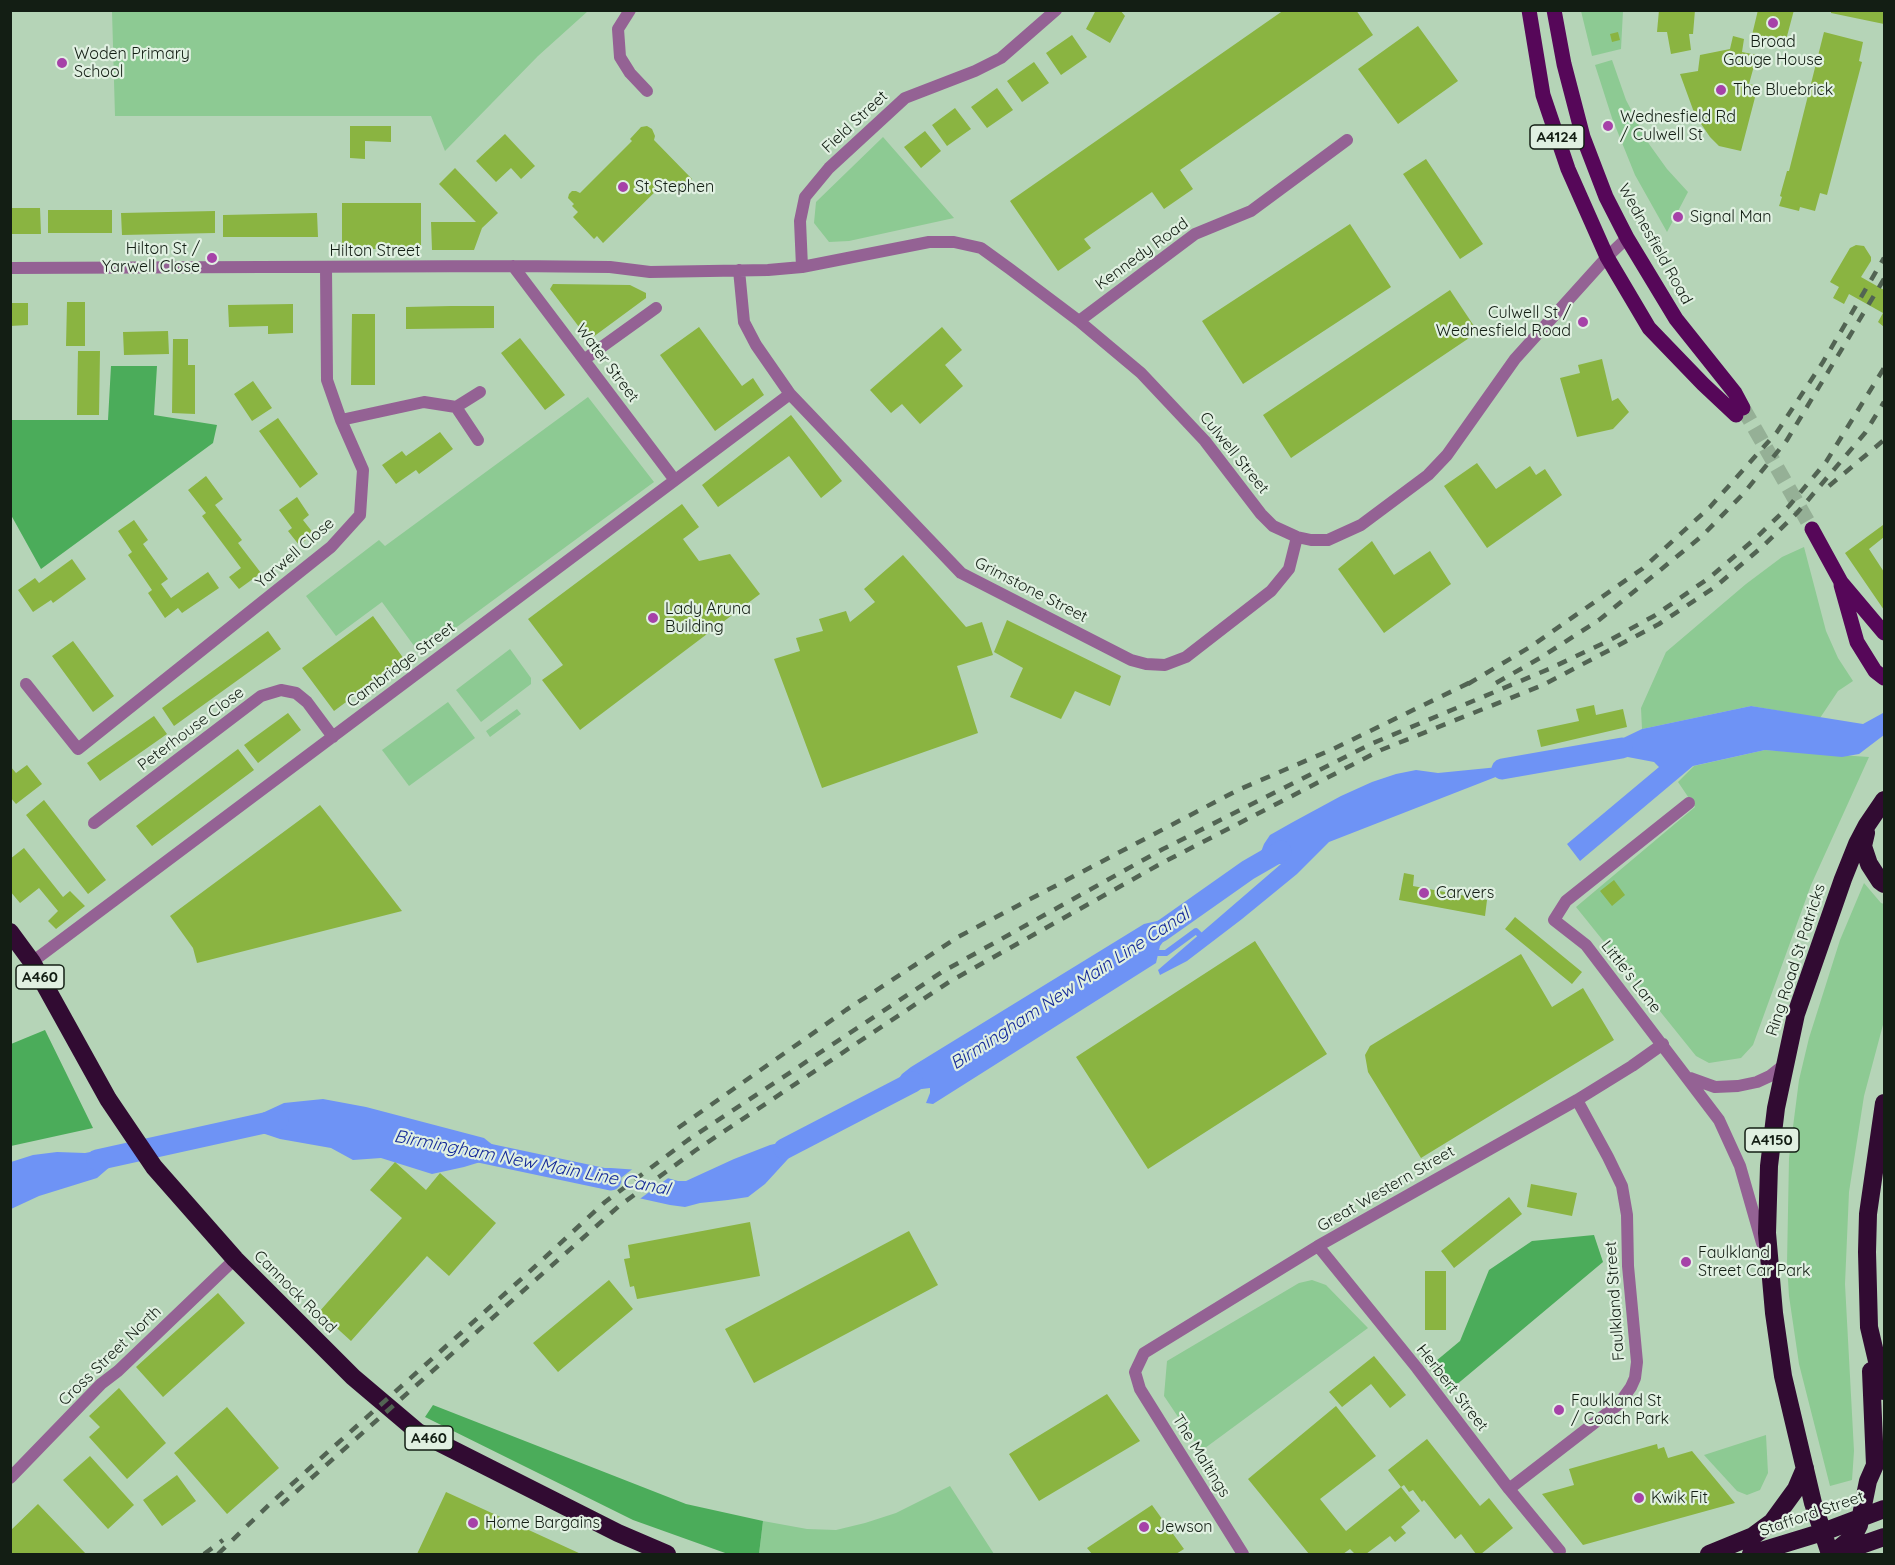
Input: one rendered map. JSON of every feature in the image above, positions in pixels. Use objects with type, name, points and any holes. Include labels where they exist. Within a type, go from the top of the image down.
[{"type":"highway","name":"Ring Road St Patricks","points":[[1823,1532],[1783,1376],[1769,1270],[1767,1233],[1769,1166],[1776,1108],[1796,1014],[1843,879],[1868,825],[1884,800]]},
{"type":"highway","points":[[1868,825],[1863,846],[1869,864],[1884,884]]},
{"type":"highway","name":"Cannock Road","points":[[10,932],[32,962],[108,1099],[154,1167],[235,1259],[353,1377],[418,1432],[618,1533],[667,1554]]},
{"type":"highway","points":[[1832,1554],[1853,1537],[1862,1517],[1868,1480],[1875,1465],[1867,1281],[1868,1214],[1884,1103]]},
{"type":"highway","points":[[1869,1327],[1884,1391]]},
{"type":"highway","points":[[1709,1554],[1753,1536],[1772,1522],[1796,1489],[1805,1468]]},
{"type":"highway","name":"Stafford Street","points":[[1751,1554],[1823,1532],[1884,1509]]},
{"type":"highway","name":"A4150","points":[[1823,1532],[1832,1554]]},
{"type":"highway","points":[[1832,1554],[1884,1537]]},
{"type":"highway","points":[[1879,1554],[1884,1537]]},
{"type":"main road","name":"Wednesfield Road","points":[[1529,10],[1543,95],[1568,169],[1607,257],[1649,328],[1739,411],[1735,393],[1676,319],[1627,238],[1606,197],[1582,137],[1563,64],[1554,10]]},
{"type":"main road","points":[[1812,529],[1841,582],[1884,633]]},
{"type":"main road","points":[[1841,582],[1857,642],[1875,672],[1884,678]]},
{"type":"street","points":[[630,10],[618,29],[620,57],[630,73],[647,92]]},
{"type":"street","name":"Field Street","points":[[802,267],[800,221],[805,197],[829,168],[905,98],[975,71],[1001,58],[1056,10]]},
{"type":"street","name":"Kennedy Road","points":[[1079,321],[1195,234],[1251,211],[1347,140]]},
{"type":"street","name":"Culwell Street","points":[[739,270],[802,267],[929,242],[954,242],[981,248],[1079,321],[1149,381],[1205,441],[1261,514],[1273,526],[1297,537],[1328,540],[1362,525],[1428,475],[1447,455],[1515,359],[1627,238]]},
{"type":"street","name":"Hilton Street","points":[[10,268],[513,266],[610,267],[650,272],[739,270]]},
{"type":"street","name":"Water Street","points":[[513,266],[674,480]]},
{"type":"street","name":"Yarwell Close","points":[[26,684],[78,749],[331,547],[360,516],[363,470],[340,420],[327,380],[326,268]]},
{"type":"street","name":"Grimstone Street","points":[[739,270],[744,322],[756,345],[790,394],[961,573],[1131,660],[1165,665],[1186,657],[1271,591],[1289,569],[1297,537]]},
{"type":"street","points":[[585,359],[656,308]]},
{"type":"street","points":[[340,420],[424,402],[456,407],[480,392]]},
{"type":"street","name":"Cambridge Street","points":[[32,962],[790,394]]},
{"type":"street","points":[[456,407],[478,440]]},
{"type":"street","name":"Peterhouse Close","points":[[94,823],[261,696],[281,690],[296,693],[308,702],[333,737]]},
{"type":"street","name":"Little's Lane","points":[[1689,803],[1566,901],[1554,920],[1586,945],[1719,1120],[1737,1157],[1769,1270]]},
{"type":"street","name":"Great Western Street","points":[[1136,1372],[1144,1353],[1318,1246],[1577,1100],[1663,1044]]},
{"type":"street","points":[[1689,1078],[1714,1087],[1738,1086],[1770,1076],[1784,1065]]},
{"type":"street","name":"Faulkland Street","points":[[1509,1489],[1619,1404],[1635,1378],[1637,1362],[1628,1266],[1627,1215],[1622,1186],[1577,1100]]},
{"type":"street","name":"Herbert Street","points":[[1318,1246],[1560,1551]]},
{"type":"street","name":"Cross Street North","points":[[10,1478],[101,1384],[118,1371],[235,1259]]},
{"type":"street","name":"The Maltings","points":[[1136,1372],[1140,1389],[1244,1554]]},
{"type":"green space","points":[[112,10],[588,11],[538,56],[445,151],[431,116],[115,116]]},
{"type":"green space","points":[[1581,11],[1623,11],[1621,49],[1592,56]]},
{"type":"green space","points":[[1612,60],[1626,100],[1649,144],[1688,192],[1667,232],[1635,175],[1612,118],[1595,65]]},
{"type":"green space","points":[[883,137],[954,218],[849,241],[829,242],[814,223],[816,202]]},
{"type":"green space","points":[[111,366],[157,366],[154,415],[217,425],[213,443],[41,569],[11,515],[11,420],[108,420]]},
{"type":"green space","points":[[588,397],[654,482],[420,654],[382,602],[336,636],[306,596],[379,540],[385,546]]},
{"type":"green space","points":[[1804,547],[1826,631],[1838,658],[1853,681],[1838,691],[1820,718],[1751,706],[1642,729],[1641,708],[1666,652],[1746,584],[1782,557]]},
{"type":"green space","points":[[510,649],[531,678],[531,684],[481,722],[456,690]]},
{"type":"green space","points":[[448,702],[475,738],[409,786],[382,750]]},
{"type":"green space","points":[[517,709],[521,714],[490,737],[486,731]]},
{"type":"green space","points":[[1765,750],[1869,757],[1811,885],[1753,1045],[1741,1058],[1709,1063],[1696,1056],[1576,907],[1695,807],[1678,782],[1694,766]]},
{"type":"green space","points":[[1864,883],[1884,904],[1884,1021],[1864,1096],[1849,1192],[1845,1284],[1854,1451],[1852,1480],[1830,1486],[1799,1364],[1789,1296],[1787,1264],[1789,1158],[1799,1080],[1809,1038],[1840,940]]},
{"type":"green space","points":[[45,1030],[93,1128],[11,1146],[11,1044]]},
{"type":"green space","points":[[1594,1235],[1603,1262],[1449,1391],[1430,1366],[1460,1341],[1489,1270],[1532,1241]]},
{"type":"green space","points":[[1312,1280],[1326,1285],[1368,1328],[1201,1451],[1164,1396],[1167,1361],[1299,1283]]},
{"type":"green space","points":[[433,1405],[686,1504],[763,1521],[759,1554],[728,1554],[633,1520],[425,1417]]},
{"type":"green space","points":[[1766,1435],[1768,1473],[1760,1490],[1747,1495],[1737,1491],[1704,1455]]},
{"type":"green space","points":[[950,1486],[994,1554],[759,1554],[763,1521],[807,1529],[836,1530],[896,1513]]},
{"type":"water","points":[[1751,706],[1863,724],[1883,713],[1884,735],[1859,754],[1842,757],[1765,750],[1693,766],[1580,861],[1567,844],[1659,767],[1654,762],[1596,751],[1642,729]]},
{"type":"water","points":[[1529,764],[1329,842],[1297,874],[1242,919],[1187,961],[1160,975],[1158,970],[1281,864],[1256,865],[1270,835],[1341,796],[1396,774],[1416,770],[1438,773]]},
{"type":"water","points":[[1183,915],[1160,946],[1156,963],[933,1104],[926,1103],[930,1088],[889,1093],[902,1074],[911,1067],[1144,924]]},
{"type":"water","points":[[323,1099],[366,1107],[484,1138],[494,1146],[500,1156],[432,1174],[381,1158],[353,1160],[331,1148],[280,1139],[259,1132],[251,1125],[258,1115],[284,1103]]},
{"type":"water","points":[[809,1136],[765,1184],[748,1197],[685,1207],[670,1205],[611,1192],[582,1174],[611,1168],[639,1170],[678,1181],[686,1181],[770,1145]]},
{"type":"water","points":[[107,1149],[126,1153],[97,1178],[39,1196],[11,1209],[11,1162],[33,1155],[57,1152],[85,1153]]},
{"type":"pier","points":[[635,1167],[671,1176],[637,1201],[603,1192]]},
{"type":"building","points":[[1096,10],[1120,10],[1125,16],[1110,43],[1086,29]]},
{"type":"building","points":[[1284,10],[1356,10],[1373,35],[1180,170],[1193,189],[1164,209],[1152,192],[1084,239],[1091,248],[1058,271],[1010,201]]},
{"type":"building","name":"Broad Gauge House","points":[[1659,10],[1695,10],[1693,34],[1689,34],[1691,50],[1671,54],[1667,32],[1657,32]]},
{"type":"building","name":"Broad Gauge House","points":[[1758,10],[1794,10],[1786,40],[1752,35]]},
{"type":"building","points":[[1831,10],[1884,10],[1884,24],[1831,13]]},
{"type":"building","points":[[1418,26],[1458,81],[1398,124],[1358,69]]},
{"type":"building","points":[[1618,32],[1620,40],[1612,42],[1610,34]]},
{"type":"building","points":[[1824,32],[1863,42],[1859,61],[1862,62],[1827,195],[1820,193],[1815,211],[1800,207],[1799,211],[1779,206],[1782,197],[1780,196],[1787,171],[1789,171]]},
{"type":"building","points":[[1072,35],[1087,57],[1061,75],[1046,53]]},
{"type":"building","name":"The Bluebrick","points":[[1733,36],[1744,39],[1742,52],[1757,55],[1749,84],[1758,86],[1741,151],[1719,146],[1710,137],[1695,115],[1680,74],[1698,71],[1700,55],[1730,49]]},
{"type":"building","points":[[1034,62],[1049,83],[1022,102],[1007,81]]},
{"type":"building","points":[[997,88],[1013,110],[987,128],[971,107]]},
{"type":"building","points":[[955,108],[971,129],[947,146],[932,125]]},
{"type":"building","points":[[350,126],[391,126],[391,142],[365,141],[365,159],[350,158]]},
{"type":"building","name":"St Stephen","points":[[647,126],[652,129],[654,140],[692,179],[676,194],[664,183],[603,243],[597,236],[594,239],[573,217],[578,212],[568,198],[569,194],[572,191],[580,193],[632,141],[630,139],[641,127]]},
{"type":"building","points":[[925,131],[941,151],[921,168],[904,147]]},
{"type":"building","points":[[505,134],[535,166],[521,179],[511,168],[496,182],[476,161]]},
{"type":"building","points":[[1426,159],[1483,244],[1460,259],[1403,174]]},
{"type":"building","points":[[455,168],[498,213],[482,228],[474,250],[432,250],[431,222],[476,222],[439,184]]},
{"type":"building","points":[[342,203],[421,203],[421,249],[342,249]]},
{"type":"building","points":[[10,208],[40,208],[41,234],[10,234]]},
{"type":"building","points":[[48,210],[112,210],[112,233],[48,233]]},
{"type":"building","points":[[215,211],[215,233],[122,235],[121,213]]},
{"type":"building","points":[[317,213],[318,237],[223,237],[223,215]]},
{"type":"building","points":[[1350,224],[1391,287],[1243,384],[1202,321]]},
{"type":"building","points":[[1856,245],[1864,246],[1871,257],[1861,277],[1884,290],[1884,327],[1878,322],[1883,313],[1849,294],[1844,304],[1833,298],[1839,287],[1830,282],[1850,248]]},
{"type":"building","points":[[553,284],[630,285],[646,293],[646,298],[589,340],[550,289]]},
{"type":"building","points":[[1450,290],[1478,332],[1291,458],[1263,415]]},
{"type":"building","points":[[67,302],[85,302],[85,346],[66,346]]},
{"type":"building","points":[[10,303],[28,303],[28,325],[10,326]]},
{"type":"building","points":[[293,304],[293,333],[268,334],[268,326],[229,327],[228,305]]},
{"type":"building","points":[[494,306],[494,328],[406,329],[406,307]]},
{"type":"building","points":[[352,314],[375,314],[375,385],[351,385]]},
{"type":"building","points":[[699,327],[742,386],[753,378],[764,395],[715,431],[660,355]]},
{"type":"building","points":[[942,327],[962,350],[945,365],[963,386],[920,424],[902,404],[891,413],[870,390]]},
{"type":"building","points":[[168,331],[169,354],[124,355],[123,332]]},
{"type":"building","points":[[520,338],[565,395],[545,410],[501,353]]},
{"type":"building","points":[[173,339],[188,339],[188,365],[195,365],[195,414],[172,413]]},
{"type":"building","points":[[78,351],[100,351],[99,415],[77,415]]},
{"type":"building","points":[[1602,359],[1612,401],[1618,398],[1629,412],[1613,429],[1577,437],[1560,378],[1580,373],[1578,365]]},
{"type":"building","points":[[253,381],[272,408],[252,421],[234,394]]},
{"type":"building","points":[[791,415],[842,481],[821,498],[789,456],[718,507],[702,485]]},
{"type":"building","points":[[278,418],[318,474],[300,488],[259,431]]},
{"type":"building","points":[[440,432],[453,449],[419,474],[416,470],[396,484],[382,465],[402,451],[406,456]]},
{"type":"building","points":[[1477,463],[1496,489],[1530,466],[1536,475],[1545,469],[1562,495],[1487,548],[1444,486]]},
{"type":"building","points":[[206,476],[223,499],[215,505],[242,540],[238,543],[261,573],[239,589],[229,577],[241,568],[202,516],[206,513],[188,490]]},
{"type":"building","points":[[297,497],[309,515],[303,520],[314,534],[299,545],[288,531],[292,528],[279,510]]},
{"type":"building","name":"Lady Aruna Building","points":[[682,504],[699,527],[683,539],[699,561],[730,554],[760,594],[580,730],[542,680],[563,665],[528,619]]},
{"type":"building","points":[[134,520],[148,540],[143,544],[168,579],[161,584],[171,598],[208,572],[219,588],[182,613],[178,608],[165,618],[148,593],[152,590],[128,555],[132,552],[118,531]]},
{"type":"building","points":[[1883,525],[1884,537],[1869,549],[1884,572],[1884,610],[1845,553]]},
{"type":"building","points":[[1372,541],[1394,575],[1430,551],[1451,584],[1384,633],[1338,569]]},
{"type":"building","points":[[903,555],[966,627],[982,622],[993,655],[957,666],[978,733],[822,788],[774,659],[800,651],[796,638],[823,631],[819,619],[846,611],[850,622],[875,602],[864,589]]},
{"type":"building","points":[[72,559],[86,579],[53,603],[51,600],[33,612],[18,590],[35,578],[39,583]]},
{"type":"building","points":[[373,616],[404,659],[334,711],[302,668]]},
{"type":"building","points":[[1007,620],[1121,676],[1110,706],[1075,691],[1061,719],[1010,697],[1023,668],[994,652]]},
{"type":"building","points":[[268,631],[281,649],[174,726],[162,708]]},
{"type":"building","points":[[73,641],[114,696],[93,712],[52,656]]},
{"type":"building","points":[[1594,705],[1596,715],[1623,709],[1627,727],[1541,747],[1537,730],[1579,721],[1576,709]]},
{"type":"building","points":[[288,713],[301,730],[258,763],[244,745]]},
{"type":"building","points":[[154,716],[167,734],[100,781],[87,763]]},
{"type":"building","points":[[238,749],[254,770],[152,846],[136,826]]},
{"type":"building","points":[[27,765],[42,784],[16,804],[10,797],[10,766],[16,773]]},
{"type":"building","points":[[44,800],[106,880],[88,894],[26,815]]},
{"type":"building","points":[[320,805],[402,911],[197,963],[193,948],[170,916]]},
{"type":"building","points":[[24,848],[63,897],[70,891],[85,906],[56,929],[48,921],[58,911],[39,888],[20,903],[10,891],[10,859]]},
{"type":"building","name":"Carvers","points":[[1404,873],[1414,875],[1413,886],[1487,900],[1485,916],[1399,900]]},
{"type":"building","points":[[1614,880],[1625,895],[1612,906],[1600,891]]},
{"type":"building","points":[[1515,917],[1582,972],[1572,984],[1505,929]]},
{"type":"building","points":[[1255,941],[1327,1054],[1148,1169],[1076,1057]]},
{"type":"building","points":[[1521,954],[1552,1007],[1583,988],[1614,1040],[1421,1158],[1368,1072],[1365,1055],[1370,1046]]},
{"type":"building","points":[[395,1162],[426,1190],[440,1173],[496,1223],[449,1276],[427,1256],[351,1341],[319,1312],[402,1218],[370,1190]]},
{"type":"building","points":[[1531,1184],[1577,1193],[1572,1216],[1527,1207]]},
{"type":"building","points":[[1509,1197],[1522,1214],[1454,1268],[1441,1251]]},
{"type":"building","points":[[750,1222],[760,1276],[637,1299],[634,1286],[630,1287],[624,1259],[630,1258],[628,1245]]},
{"type":"building","points":[[909,1231],[938,1285],[754,1383],[725,1329]]},
{"type":"building","points":[[1425,1271],[1446,1271],[1446,1330],[1425,1330]]},
{"type":"building","points":[[609,1280],[633,1309],[558,1372],[533,1343]]},
{"type":"building","points":[[218,1293],[245,1323],[163,1397],[136,1367]]},
{"type":"building","points":[[1374,1356],[1406,1395],[1390,1408],[1371,1384],[1342,1407],[1329,1392]]},
{"type":"building","points":[[119,1388],[166,1443],[127,1479],[89,1437],[100,1427],[89,1416]]},
{"type":"building","points":[[1107,1394],[1140,1441],[1039,1501],[1009,1454]]},
{"type":"building","points":[[1336,1406],[1376,1456],[1320,1499],[1346,1531],[1401,1487],[1420,1511],[1401,1527],[1406,1533],[1395,1542],[1390,1536],[1366,1554],[1355,1554],[1350,1549],[1343,1554],[1309,1554],[1248,1479]]},
{"type":"building","points":[[227,1407],[279,1468],[227,1514],[174,1453]]},
{"type":"building","points":[[1427,1439],[1480,1506],[1489,1498],[1513,1528],[1481,1554],[1476,1554],[1461,1534],[1455,1539],[1424,1500],[1422,1502],[1413,1490],[1409,1492],[1404,1485],[1401,1487],[1388,1470]]},
{"type":"building","name":"Kwik Fit","points":[[1657,1444],[1658,1449],[1664,1447],[1668,1458],[1692,1451],[1735,1503],[1583,1545],[1542,1494],[1574,1485],[1569,1469]]},
{"type":"building","points":[[90,1456],[134,1505],[108,1529],[63,1480]]},
{"type":"building","points":[[177,1475],[196,1501],[162,1526],[143,1500]]},
{"type":"building","name":"Home Bargains","points":[[446,1492],[581,1554],[417,1554]]},
{"type":"building","points":[[38,1504],[86,1554],[10,1554],[10,1531]]},
{"type":"building","name":"Jewson","points":[[1152,1505],[1184,1549],[1176,1554],[1092,1554],[1087,1548]]},
{"type":"waterway","name":"Birmingham New Main Line Canal","points":[[1502,769],[1622,748]]},
{"type":"waterway","name":"Birmingham New Main Line Canal","points":[[1160,932],[1248,870],[1281,851]]},
{"type":"waterway","points":[[1150,953],[1166,953],[1196,931],[1203,938],[1206,935]]},
{"type":"waterway","name":"Birmingham New Main Line Canal","points":[[784,1149],[913,1082]]},
{"type":"waterway","name":"Birmingham New Main Line Canal","points":[[97,1160],[278,1120]]},
{"type":"waterway","name":"Birmingham New Main Line Canal","points":[[474,1151],[611,1180]]},
{"type":"tunnel","points":[[1743,408],[1812,529]]},
{"type":"railway","points":[[1468,684],[1530,647],[1642,569],[1710,507],[1777,432],[1823,362],[1884,258]]},
{"type":"railway","points":[[1496,683],[1599,620],[1702,536],[1744,493],[1787,440],[1884,279]]},
{"type":"railway","points":[[218,1554],[273,1501],[605,1202],[688,1140],[942,972],[1163,849],[1371,744],[1549,669],[1608,641],[1654,616],[1709,578],[1789,506],[1826,462],[1884,368]]},
{"type":"railway","points":[[281,1505],[619,1206],[696,1150],[949,982],[1162,863],[1381,750],[1543,685],[1659,624],[1715,587],[1797,513],[1865,433],[1884,402]]},
{"type":"railway","points":[[1829,486],[1884,440]]},
{"type":"railway","points":[[678,1128],[846,1010],[958,937],[1238,790],[1333,749],[1475,680]]},
{"type":"railway","points":[[204,1554],[223,1540]]},
{"type":"place","name":"Broad Gauge House","points":[[1773,23]]},
{"type":"place","name":"Woden Primary School","points":[[62,63]]},
{"type":"place","name":"The Bluebrick","points":[[1721,90]]},
{"type":"place","name":"Wednesfield Rd / Culwell St","points":[[1608,126]]},
{"type":"place","name":"St Stephen","points":[[623,187]]},
{"type":"place","name":"Signal Man","points":[[1678,217]]},
{"type":"place","name":"Hilton St / Yarwell Close","points":[[212,258]]},
{"type":"place","name":"Culwell St / Wednesfield Road","points":[[1583,322]]},
{"type":"place","name":"Lady Aruna Building","points":[[653,618]]},
{"type":"place","name":"Carvers","points":[[1424,893]]},
{"type":"place","name":"Faulkland Street Car Park","points":[[1686,1262]]},
{"type":"place","name":"Faulkland St / Coach Park","points":[[1559,1410]]},
{"type":"place","name":"Kwik Fit","points":[[1639,1498]]},
{"type":"place","name":"Home Bargains","points":[[473,1523]]},
{"type":"place","name":"Jewson","points":[[1144,1527]]}]
